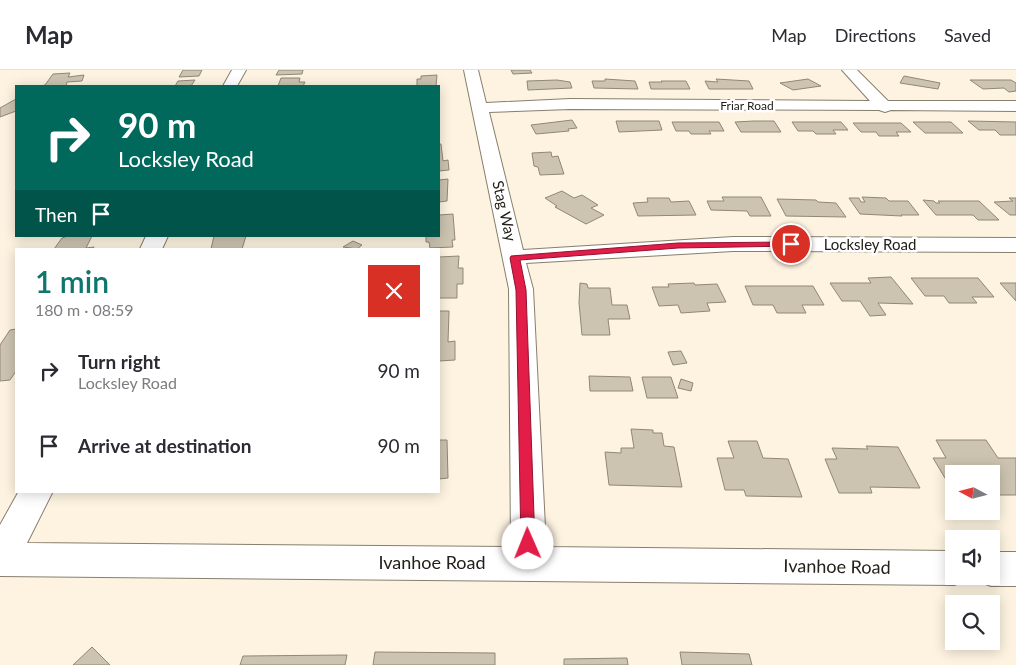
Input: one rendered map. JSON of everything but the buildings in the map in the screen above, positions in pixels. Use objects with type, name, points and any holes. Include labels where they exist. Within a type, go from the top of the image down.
[{"type":"street","points":[[231,85],[239,70]]},
{"type":"street","name":"Stag Way","points":[[471,70],[521,290],[528,564]]},
{"type":"street","points":[[849,70],[885,107]]},
{"type":"street","name":"Friar Road","points":[[479,108],[570,104],[885,107],[1016,106]]},
{"type":"street","name":"Locksley Road","points":[[515,258],[678,246],[733,244],[1016,245]]},
{"type":"street","points":[[0,559],[36,493]]},
{"type":"street","name":"Ivanhoe Road","points":[[0,559],[945,568]]},
{"type":"street","points":[[1000,568],[1016,569]]},
{"type":"route","points":[[528,544],[521,290],[515,258],[678,246],[791,244]]}]
